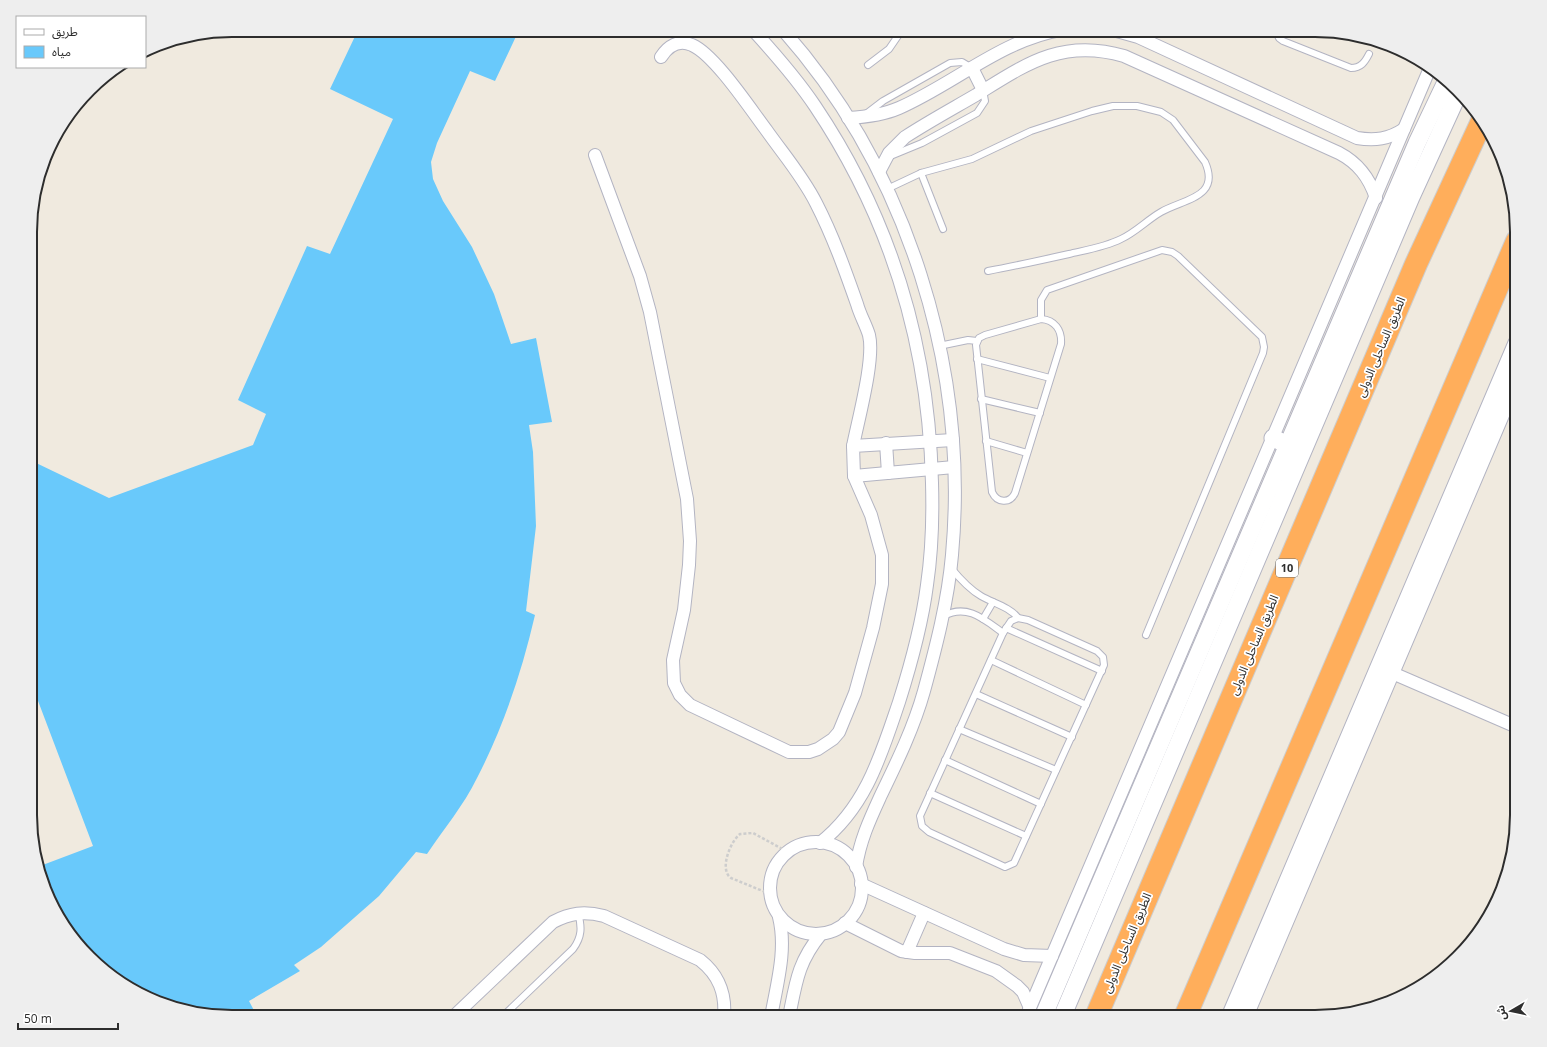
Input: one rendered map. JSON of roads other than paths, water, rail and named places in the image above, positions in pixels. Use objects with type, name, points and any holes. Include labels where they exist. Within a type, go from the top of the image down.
[{"type":"highway","name":"الطريق الساحلى الدولى","points":[[1099,1010],[1416,264],[1479,127]]},
{"type":"highway","points":[[1188,1010],[1510,257]]},
{"type":"main road","points":[[1404,194],[1417,143],[1444,85]]},
{"type":"main road","points":[[1065,1010],[1404,194],[1456,97]]},
{"type":"main road","points":[[1038,1010],[1281,442],[1378,256]]},
{"type":"main road","points":[[1233,1010],[1510,359]]},
{"type":"main road","points":[[1247,1010],[1510,392]]},
{"type":"street","points":[[759,37],[794,78],[829,127],[864,192],[896,267],[907,304],[920,359],[930,441],[932,468],[932,528],[928,585],[920,625],[902,691],[868,785],[859,802],[835,831],[820,843]]},
{"type":"street","points":[[789,37],[812,65],[848,118],[883,181],[916,260],[925,289],[939,346],[948,397],[953,440],[954,520],[950,567],[942,617],[923,695],[908,737],[862,837],[856,867]]},
{"type":"street","points":[[848,118],[863,117],[899,108],[1025,40],[1036,37]]},
{"type":"street","points":[[1135,37],[1358,138],[1377,140],[1391,136],[1404,129]]},
{"type":"street","points":[[595,155],[640,276],[650,312],[687,499],[689,520],[689,565],[684,610],[672,660],[674,683],[680,695],[690,705],[789,752],[809,752],[833,739],[839,732],[855,693],[873,628],[882,584],[882,555],[871,515],[854,476],[853,446],[868,370],[869,337],[821,213],[802,179],[787,157],[729,80],[693,45],[673,45],[665,51],[661,57]]},
{"type":"street","points":[[883,181],[886,158],[905,137],[1030,62],[1056,53],[1084,50],[1124,56],[1348,158],[1364,173],[1376,198]]},
{"type":"street","points":[[794,78],[812,65]]},
{"type":"street","points":[[972,68],[983,90]]},
{"type":"street","points":[[1199,90],[1209,70]]},
{"type":"street","points":[[1037,1010],[1052,956],[1281,442],[1376,198],[1428,73]]},
{"type":"street","points":[[864,192],[883,181]]},
{"type":"street","points":[[896,267],[916,260]]},
{"type":"street","points":[[853,446],[953,440]]},
{"type":"street","points":[[886,443],[888,473]]},
{"type":"street","points":[[854,476],[954,467]]},
{"type":"street","points":[[1390,672],[1510,724]]},
{"type":"street","points":[[772,1010],[783,933],[770,894],[770,882],[773,871],[779,860],[798,846],[809,843],[820,843],[841,850],[856,867],[861,884],[858,906],[845,923],[834,930],[821,934],[809,934],[797,931],[778,915]]},
{"type":"street","points":[[861,884],[1014,952],[1038,956],[1052,956]]},
{"type":"street","points":[[460,1010],[552,922],[564,916],[577,913],[591,913],[604,916],[700,960],[710,967],[722,988],[724,1010]]},
{"type":"street","points":[[907,952],[924,913]]},
{"type":"street","points":[[845,923],[907,952],[950,953],[996,971],[1018,986],[1034,1010]]},
{"type":"street","points":[[790,1010],[798,974],[810,948],[821,934]]},
{"type":"street","points":[[779,970],[798,974]]},
{"type":"lane","points":[[868,65],[889,49],[897,37]]},
{"type":"lane","points":[[1278,37],[1283,41],[1351,68],[1356,68],[1363,64],[1369,54]]},
{"type":"lane","points":[[883,181],[968,161],[1016,137],[1046,125],[1097,109],[1124,106],[1155,110],[1167,116],[1205,162],[1208,168],[1207,187],[1200,195],[1162,211],[1122,238],[1105,245],[1078,252],[988,272]]},
{"type":"lane","points":[[921,173],[943,229]]},
{"type":"lane","points":[[1040,319],[1041,300],[1047,290],[1162,250],[1172,252],[1178,256],[1262,337],[1263,353],[1146,635]]},
{"type":"lane","points":[[939,346],[968,340],[977,341],[985,335],[1040,319],[1052,322],[1060,332],[1061,344],[1014,496],[1007,501],[999,500],[992,492],[977,359],[977,341]]},
{"type":"lane","points":[[977,359],[1050,378]]},
{"type":"lane","points":[[981,398],[1040,413]]},
{"type":"lane","points":[[986,441],[1027,453]]},
{"type":"lane","points":[[950,567],[971,589],[1010,611],[1018,618],[1025,619],[1097,650],[1101,653],[1104,661],[1102,672],[1014,863],[1008,867],[1002,866],[925,830],[920,821],[920,816],[1005,630],[1011,622],[1018,618]]},
{"type":"lane","points":[[983,619],[993,602]]},
{"type":"lane","points":[[942,617],[956,611],[970,611],[1005,630],[1102,672]]},
{"type":"lane","points":[[991,660],[1086,705]]},
{"type":"lane","points":[[976,694],[1072,737]]},
{"type":"lane","points":[[959,729],[1056,770]]},
{"type":"lane","points":[[945,760],[1041,804]]},
{"type":"lane","points":[[930,793],[1026,836]]},
{"type":"lane","points":[[509,1010],[578,944],[581,930],[577,913]]},
{"type":"water","points":[[355,37],[516,37],[495,81],[470,71],[437,143],[431,162],[433,179],[443,201],[472,247],[494,294],[511,344],[536,338],[552,422],[529,425],[533,452],[536,526],[526,611],[535,615],[511,698],[487,758],[466,798],[427,854],[416,852],[379,896],[321,947],[294,965],[300,971],[249,1001],[254,1010],[219,1010],[169,1000],[134,984],[113,970],[85,944],[77,934],[63,913],[47,878],[44,865],[93,846],[37,698],[37,463],[109,498],[253,445],[266,414],[238,400],[307,246],[330,254],[393,119],[330,89]]}]
